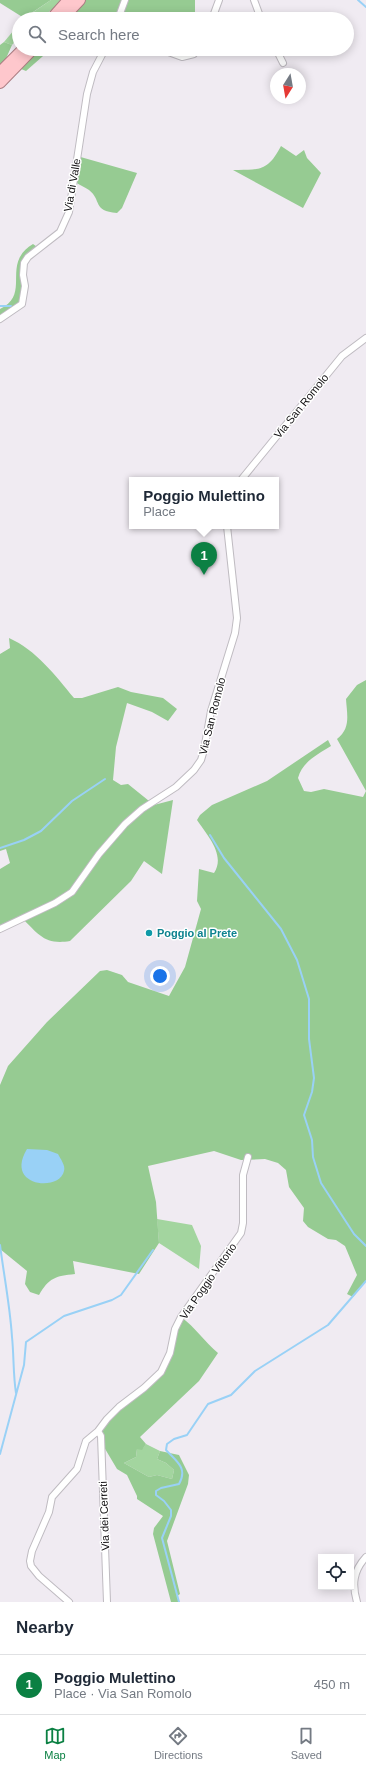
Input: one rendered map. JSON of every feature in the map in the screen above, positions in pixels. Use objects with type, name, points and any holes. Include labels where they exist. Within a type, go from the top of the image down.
[{"type":"highway","points":[[57,12],[68,0]]},
{"type":"highway","points":[[69,12],[80,0]]},
{"type":"highway","points":[[0,72],[15,56]]},
{"type":"highway","points":[[0,84],[26,56]]},
{"type":"street","points":[[121,12],[125,0]]},
{"type":"street","points":[[215,12],[219,0]]},
{"type":"street","points":[[254,0],[258,12]]},
{"type":"street","name":"Via di Valle","points":[[0,319],[22,304],[26,286],[23,275],[24,263],[28,257],[60,232],[69,212],[87,94],[93,72],[101,56]]},
{"type":"street","points":[[279,56],[283,64]]},
{"type":"street","name":"Via San Romolo","points":[[243,477],[342,356],[366,338]]},
{"type":"street","name":"Via San Romolo","points":[[0,929],[55,903],[72,892],[99,854],[125,824],[142,809],[176,787],[194,770],[201,760],[211,711],[235,633],[237,618],[226,529]]},
{"type":"street","name":"Via Poggio Vittorio","points":[[69,1602],[39,1576],[31,1566],[30,1560],[32,1551],[49,1512],[52,1497],[77,1470],[86,1441],[98,1432],[107,1419],[119,1407],[144,1388],[161,1372],[170,1352],[175,1329],[181,1317],[241,1233],[243,1223],[243,1175],[248,1157]]},
{"type":"street","name":"Via dei Cerreti","points":[[98,1432],[101,1436],[107,1602]]},
{"type":"street","points":[[358,1602],[353,1588],[354,1581],[358,1567],[366,1557]]},
{"type":"green space","points":[[0,0],[51,0],[33,12],[14,12],[0,3]]},
{"type":"green space","points":[[51,0],[68,0],[49,12],[33,12]]},
{"type":"green space","points":[[80,0],[195,0],[195,12],[69,12]]},
{"type":"green space","points":[[12,32],[12,45],[4,42]]},
{"type":"green space","points":[[4,42],[12,45],[0,72],[0,45]]},
{"type":"green space","points":[[26,56],[43,56],[26,71],[16,67]]},
{"type":"green space","points":[[281,146],[296,156],[304,150],[307,158],[321,173],[303,208],[233,170],[257,169],[267,165]]},
{"type":"green space","points":[[77,156],[137,173],[122,208],[117,213],[104,210],[98,204],[93,194],[75,182]]},
{"type":"green space","points":[[33,244],[40,249],[24,263],[22,304],[0,319],[0,309],[9,303],[14,295],[18,260],[23,252]]},
{"type":"green space","points":[[9,638],[28,649],[36,656],[74,698],[82,698],[118,687],[131,692],[163,698],[177,709],[168,721],[152,712],[127,703],[116,747],[113,780],[121,785],[128,784],[154,805],[173,800],[162,874],[144,861],[131,881],[70,941],[61,942],[48,940],[38,934],[22,918],[0,929],[0,869],[10,863],[6,849],[0,851],[0,654],[10,648]]},
{"type":"green space","points":[[366,680],[366,791],[337,739],[346,726],[346,699],[357,685]]},
{"type":"green space","points":[[328,740],[331,746],[311,759],[300,772],[298,778],[304,791],[311,792],[324,789],[363,797],[366,791],[366,1281],[353,1297],[347,1294],[357,1275],[345,1246],[336,1240],[328,1239],[308,1227],[303,1221],[304,1208],[289,1187],[286,1170],[278,1163],[265,1159],[241,1160],[214,1151],[148,1166],[156,1202],[159,1243],[139,1274],[73,1261],[75,1274],[53,1279],[46,1285],[39,1295],[30,1292],[25,1284],[27,1271],[0,1249],[0,1085],[8,1066],[47,1022],[100,971],[107,970],[122,975],[128,982],[169,996],[185,967],[201,909],[197,901],[199,869],[214,873],[217,866],[217,852],[214,845],[197,820],[200,815],[212,805],[267,781]]},
{"type":"green space","points":[[157,1219],[192,1225],[201,1246],[199,1269],[159,1243]]},
{"type":"green space","points":[[181,1317],[191,1325],[218,1353],[199,1381],[140,1437],[146,1444],[142,1450],[137,1449],[136,1457],[124,1463],[149,1477],[157,1475],[172,1479],[174,1470],[166,1463],[157,1459],[160,1451],[179,1455],[189,1475],[188,1484],[167,1541],[180,1594],[177,1596],[179,1602],[171,1602],[153,1534],[154,1528],[163,1516],[137,1499],[127,1475],[117,1469],[101,1442],[98,1431],[107,1419],[161,1372]]},
{"type":"green space","points":[[146,1444],[160,1451],[157,1459],[166,1463],[174,1470],[172,1479],[157,1475],[149,1477],[124,1463],[136,1457],[137,1449],[143,1448]]},
{"type":"water","points":[[27,1149],[47,1150],[58,1154],[64,1167],[64,1171],[60,1178],[53,1182],[44,1183],[35,1182],[28,1178],[23,1171],[22,1162]]},
{"type":"waterway","points":[[358,0],[366,7]]},
{"type":"waterway","points":[[0,306],[11,306]]},
{"type":"waterway","points":[[0,848],[24,840],[41,831],[72,801],[105,779]]},
{"type":"waterway","points":[[210,835],[224,858],[281,929],[297,960],[309,999],[309,1039],[314,1078],[312,1092],[304,1115],[312,1140],[313,1157],[321,1183],[354,1234],[366,1246]]},
{"type":"waterway","points":[[0,1245],[10,1314],[16,1393]]},
{"type":"waterway","points":[[0,1454],[24,1365],[26,1342],[64,1316],[112,1300],[121,1295],[153,1250]]},
{"type":"waterway","points":[[179,1602],[162,1538],[171,1516],[171,1510],[164,1501],[156,1495],[156,1491],[161,1488],[179,1484],[182,1474],[182,1469],[166,1450],[167,1444],[174,1439],[187,1435],[208,1404],[231,1395],[255,1371],[328,1325],[366,1281]]},
{"type":"place","name":"Poggio Mulettino","points":[[204,575]]},
{"type":"place","name":"Poggio al Prete","points":[[149,933]]}]
